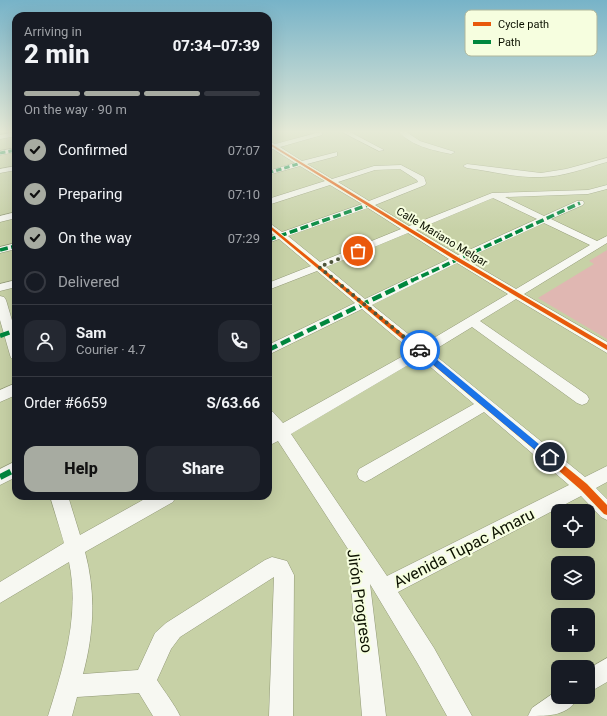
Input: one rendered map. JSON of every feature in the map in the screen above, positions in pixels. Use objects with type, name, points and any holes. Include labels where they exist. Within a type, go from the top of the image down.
[{"type":"street","points":[[272,172],[296,164]]},
{"type":"street","name":"Calle Mariano Melgar","points":[[303,164],[457,259],[607,348]]},
{"type":"street","points":[[467,166],[488,168],[516,174],[542,175],[592,164]]},
{"type":"street","points":[[272,201],[374,168],[400,167],[421,179],[422,183],[368,205],[274,238]]},
{"type":"street","points":[[0,171],[12,169]]},
{"type":"street","points":[[272,286],[492,195],[568,194],[588,192],[607,187]]},
{"type":"street","points":[[492,195],[544,220],[602,242]]},
{"type":"street","points":[[272,348],[457,259],[580,203]]},
{"type":"street","points":[[0,219],[12,216]]},
{"type":"street","points":[[274,238],[319,267],[422,351],[584,487],[607,511]]},
{"type":"street","points":[[274,436],[422,351],[602,242]]},
{"type":"street","points":[[0,250],[12,247]]},
{"type":"street","points":[[0,288],[12,284]]},
{"type":"street","points":[[0,300],[9,333]]},
{"type":"street","points":[[472,321],[582,399]]},
{"type":"street","points":[[0,396],[12,391]]},
{"type":"street","points":[[365,474],[486,404]]},
{"type":"street","name":"Jirón Progreso","points":[[274,436],[356,548],[374,716]]},
{"type":"street","points":[[0,477],[12,471]]},
{"type":"street","name":"Avenida Tupac Amaru","points":[[384,588],[607,474]]},
{"type":"street","points":[[60,500],[74,548],[83,592],[83,624],[69,686],[60,716]]},
{"type":"street","points":[[0,593],[74,548],[160,500]]},
{"type":"street","points":[[356,548],[384,588],[426,656],[460,716]]},
{"type":"street","points":[[145,681],[163,641],[173,630],[272,567],[280,568],[284,575],[280,716]]},
{"type":"street","points":[[595,677],[607,669]]},
{"type":"street","points":[[69,686],[145,681]]},
{"type":"street","points":[[145,681],[164,713],[168,716]]},
{"type":"street","points":[[540,716],[557,704]]},
{"type":"shaded area","points":[[607,250],[607,339],[538,298],[594,264],[589,261]]},
{"type":"marked path","points":[[272,172],[296,164]]},
{"type":"marked path","points":[[272,348],[457,259],[580,203]]},
{"type":"marked path","points":[[272,239],[368,205]]},
{"type":"marked path","points":[[0,250],[12,247]]},
{"type":"marked path","points":[[0,336],[12,332]]},
{"type":"marked path","points":[[0,477],[12,471]]},
{"type":"cycle path","points":[[303,164],[457,259],[607,348]]},
{"type":"cycle path","points":[[272,228],[538,448],[584,487],[607,511]]},
{"type":"way so far","points":[[358,251],[319,267],[420,350]]},
{"type":"route","points":[[420,350],[550,457]]}]
